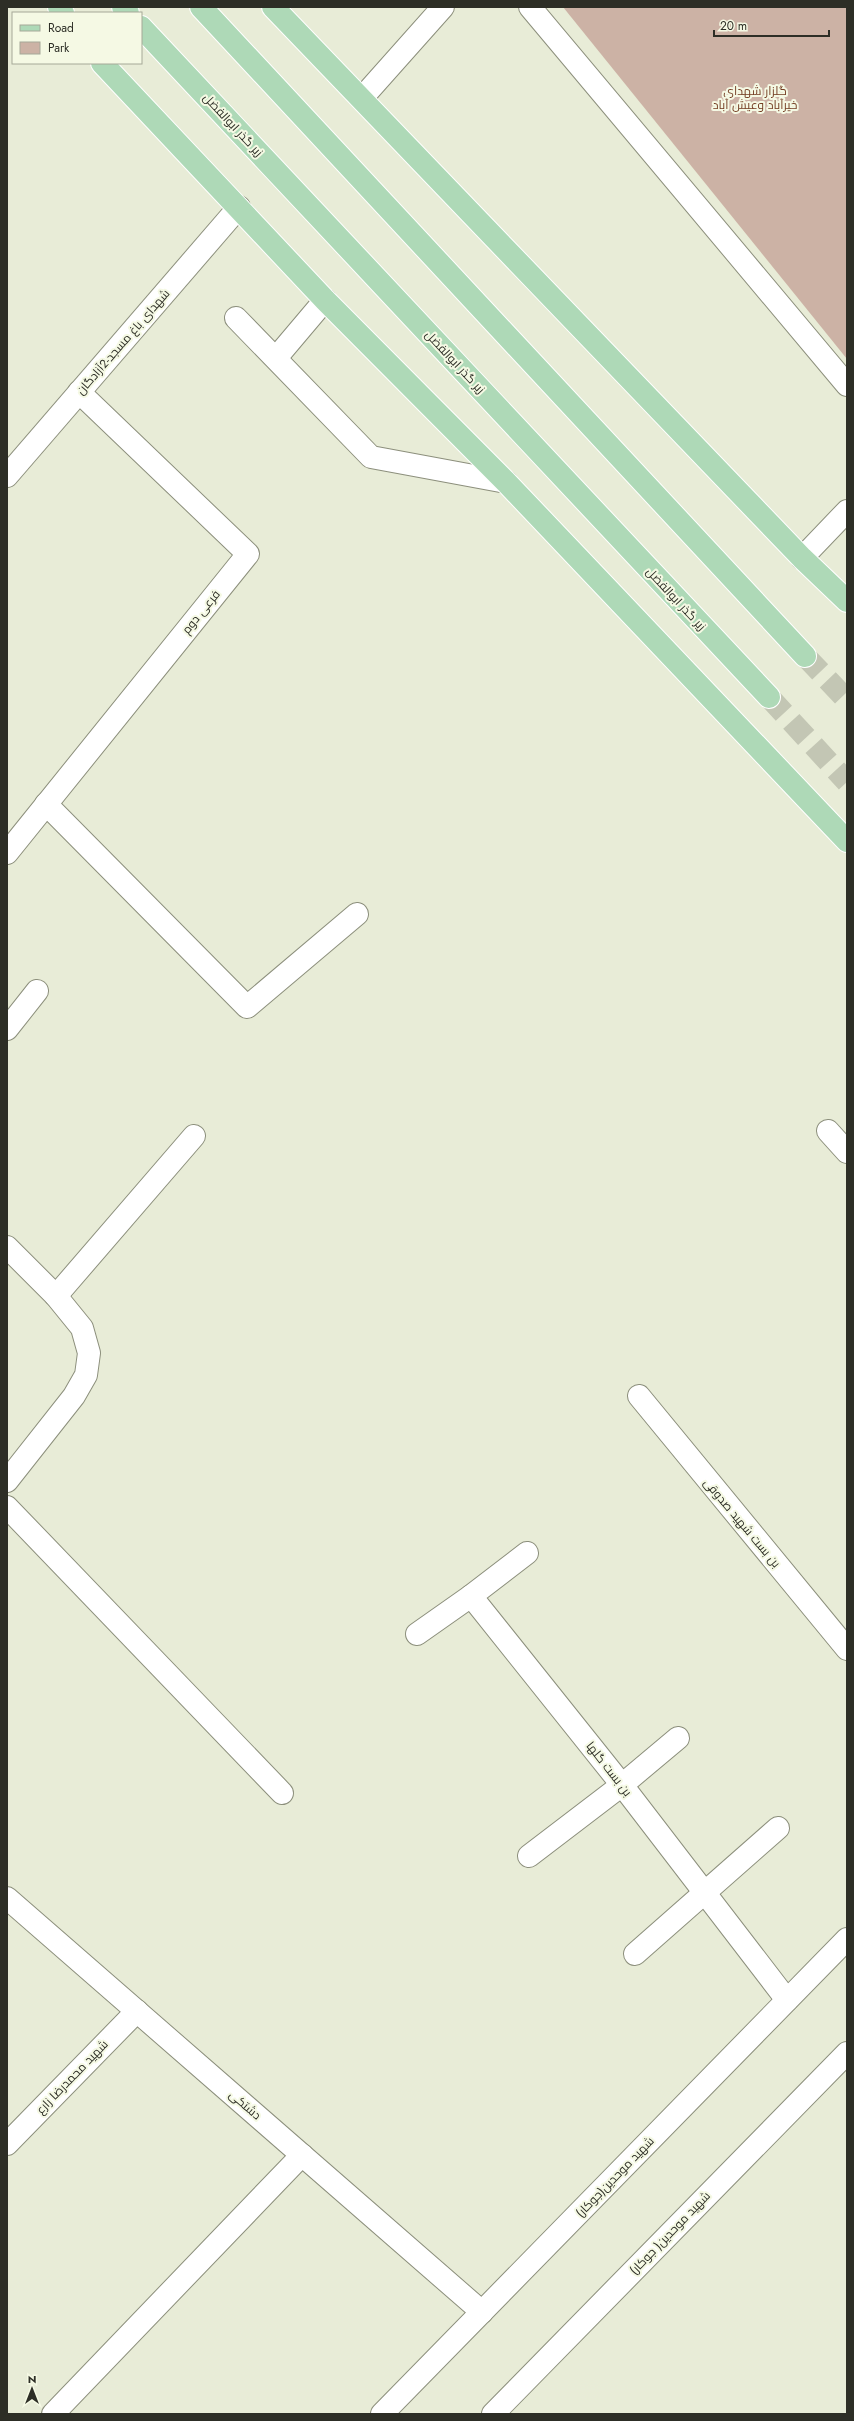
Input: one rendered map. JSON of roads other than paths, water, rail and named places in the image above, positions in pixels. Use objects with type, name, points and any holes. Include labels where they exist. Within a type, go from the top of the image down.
[{"type":"main road","points":[[201,7],[805,656]]},
{"type":"main road","points":[[273,7],[802,558],[847,601]]},
{"type":"main road","name":"زیر گذر ابوالفضل","points":[[142,28],[769,697]]},
{"type":"main road","points":[[103,64],[325,300],[506,482],[847,841]]},
{"type":"street","points":[[362,98],[443,7]]},
{"type":"street","points":[[530,7],[847,385]]},
{"type":"street","name":"شهدای‌ باغ مسجد-2آزادگان","points":[[7,476],[239,207]]},
{"type":"street","points":[[276,358],[325,300]]},
{"type":"street","points":[[236,318],[371,457],[506,482]]},
{"type":"street","name":"فرعی دوم","points":[[7,853],[248,554],[79,392]]},
{"type":"street","points":[[802,558],[847,511]]},
{"type":"street","points":[[46,804],[247,1007],[357,914]]},
{"type":"street","points":[[7,1029],[37,991]]},
{"type":"street","points":[[828,1131],[847,1152]]},
{"type":"street","points":[[56,1296],[194,1136]]},
{"type":"street","points":[[7,1247],[56,1296],[82,1328],[90,1353],[86,1375],[74,1396],[7,1480]]},
{"type":"street","name":"بن بست شهید صدوقی","points":[[639,1396],[847,1649]]},
{"type":"street","points":[[7,1507],[282,1793]]},
{"type":"street","points":[[417,1634],[471,1596],[527,1553]]},
{"type":"street","name":"بن بست گلها","points":[[471,1596],[622,1785],[787,2000]]},
{"type":"street","points":[[529,1856],[622,1785],[678,1738]]},
{"type":"street","points":[[635,1954],[704,1891],[778,1828]]},
{"type":"street","name":"دشتکی","points":[[7,1898],[482,2312]]},
{"type":"street","name":"شهید موحدین(جوکار)","points":[[382,2414],[847,1939]]},
{"type":"street","name":"شهید محمدرضا زارع","points":[[7,2144],[137,2011]]},
{"type":"street","name":"شهید موحدین( جوکار)","points":[[493,2414],[847,2053]]},
{"type":"street","points":[[53,2414],[302,2155]]},
{"type":"tunnel","points":[[805,656],[847,700]]},
{"type":"tunnel","points":[[769,697],[847,782]]},
{"type":"park label","name":"گلزار شهدای خیرآباد وعیش آباد","points":[[755,98]]}]
